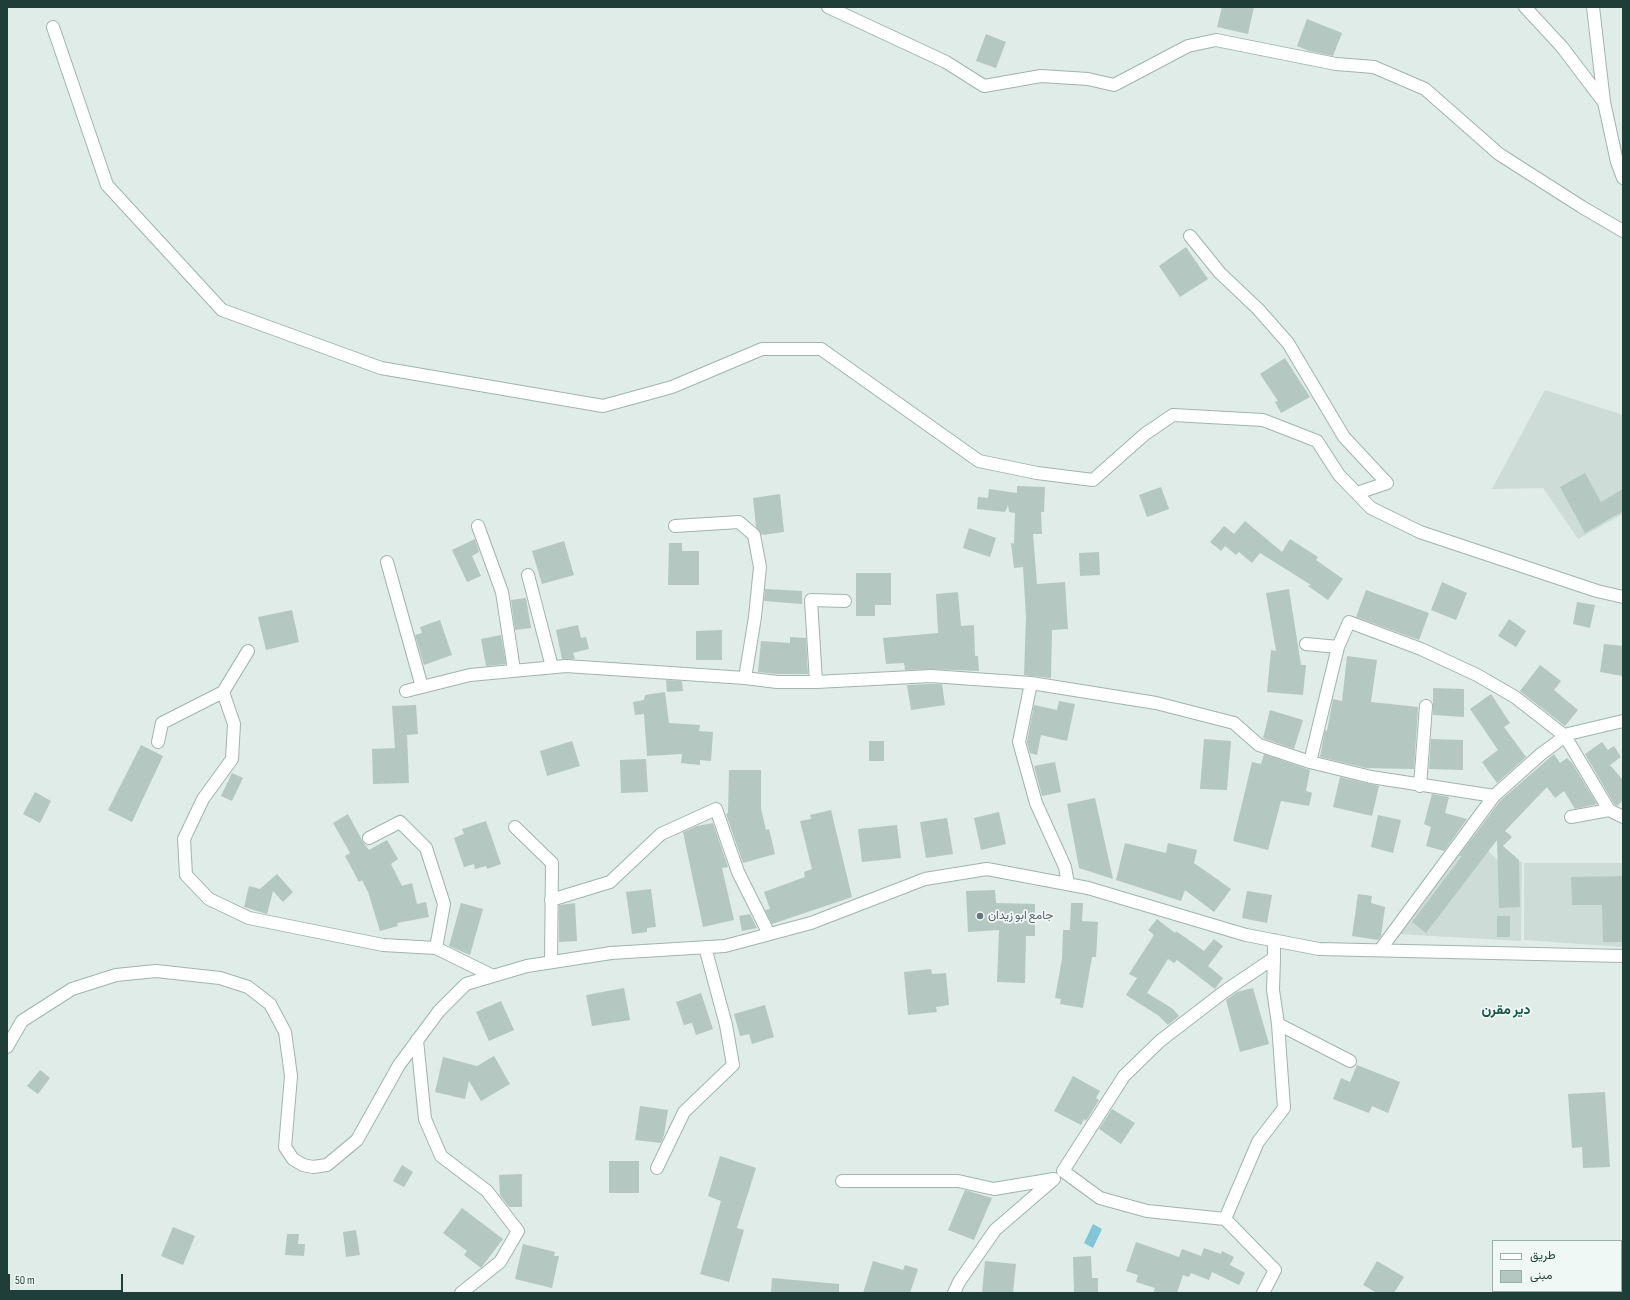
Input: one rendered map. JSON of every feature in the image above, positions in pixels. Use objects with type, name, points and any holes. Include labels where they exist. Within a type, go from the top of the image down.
[{"type":"street","points":[[828,7],[946,62],[984,86],[1041,76],[1088,79],[1114,85],[1188,46],[1216,40],[1336,64],[1374,67],[1425,89],[1500,154],[1582,207],[1623,231]]},
{"type":"street","points":[[1525,7],[1562,47],[1604,102]]},
{"type":"street","points":[[1593,7],[1604,102],[1617,162],[1623,178]]},
{"type":"street","points":[[53,27],[107,185],[222,310],[381,368],[603,406],[672,387],[762,349],[821,349],[979,461],[1037,473],[1093,480],[1145,434],[1173,415],[1263,420],[1317,441],[1339,475],[1371,508],[1420,532],[1597,591],[1623,597]]},
{"type":"street","points":[[1190,236],[1220,273],[1258,309],[1288,343],[1344,438],[1387,483],[1357,493]]},
{"type":"street","points":[[675,526],[739,522],[754,535],[760,566],[755,617],[745,678]]},
{"type":"street","points":[[478,526],[502,592],[514,670]]},
{"type":"street","points":[[388,562],[422,686]]},
{"type":"street","points":[[528,575],[552,667]]},
{"type":"street","points":[[816,682],[811,600],[844,601]]},
{"type":"street","points":[[1310,762],[1338,647],[1349,622],[1422,649],[1477,675],[1515,697],[1565,736],[1609,810],[1623,817]]},
{"type":"street","points":[[1306,644],[1338,647]]},
{"type":"street","points":[[158,742],[162,723],[223,692],[248,651]]},
{"type":"street","points":[[406,690],[470,675],[552,667],[618,669],[745,678],[777,682],[816,682],[931,676],[1031,683],[1156,703],[1234,723],[1259,745],[1310,762],[1371,777],[1420,786],[1494,796]]},
{"type":"street","points":[[1031,683],[1018,742],[1036,803],[1065,867],[1068,884]]},
{"type":"street","points":[[223,692],[234,724],[232,759],[203,799],[184,839],[186,875],[209,899],[248,918],[383,945],[436,948],[493,976]]},
{"type":"street","points":[[1420,786],[1426,706]]},
{"type":"street","points":[[1380,950],[1494,796],[1541,754],[1565,736],[1623,721]]},
{"type":"street","points":[[551,900],[610,882],[661,834],[716,809],[738,872],[769,934]]},
{"type":"street","points":[[1571,817],[1609,810]]},
{"type":"street","points":[[369,838],[400,822],[426,848],[444,904],[436,948]]},
{"type":"street","points":[[515,827],[552,863],[551,962]]},
{"type":"street","points":[[7,1047],[22,1021],[28,1017],[72,989],[116,975],[156,971],[220,978],[248,987],[270,1004],[285,1032],[291,1076],[286,1147],[293,1159],[303,1165],[313,1167],[327,1165],[357,1140],[399,1065],[439,1011],[466,984],[527,966],[611,953],[725,946],[811,923],[925,879],[987,869],[1088,888],[1246,935],[1320,949],[1623,956]]},
{"type":"street","points":[[1226,1219],[1234,1196],[1258,1142],[1284,1108],[1278,1024],[1273,990],[1274,940]]},
{"type":"street","points":[[657,1168],[684,1112],[733,1065],[726,1025],[705,947]]},
{"type":"street","points":[[954,1293],[959,1282],[995,1230],[1063,1171],[1124,1076],[1160,1041],[1225,991],[1274,958]]},
{"type":"street","points":[[1278,1024],[1350,1062]]},
{"type":"street","points":[[417,1040],[425,1119],[441,1156],[487,1191],[518,1231],[500,1262],[461,1293]]},
{"type":"street","points":[[1063,1171],[1100,1198],[1147,1211],[1226,1219],[1275,1270],[1263,1293]]},
{"type":"street","points":[[842,1181],[958,1182],[994,1190],[1054,1179]]},
{"type":"shaded area","points":[[1545,390],[1623,415],[1623,514],[1578,539],[1543,488],[1492,489]]},
{"type":"shaded area","points":[[1472,836],[1501,863],[1522,862],[1521,941],[1398,934]]},
{"type":"shaded area","points":[[1524,863],[1623,863],[1623,947],[1524,940]]},
{"type":"water","points":[[1093,1224],[1102,1229],[1093,1248],[1084,1243]]},
{"type":"building","points":[[1222,7],[1254,7],[1248,34],[1217,27]]},
{"type":"building","points":[[1307,19],[1342,33],[1333,56],[1309,51],[1297,46]]},
{"type":"building","points":[[986,34],[1006,42],[996,68],[976,61]]},
{"type":"building","points":[[1186,247],[1208,279],[1180,297],[1159,266]]},
{"type":"building","points":[[1285,358],[1310,397],[1281,413],[1275,402],[1278,401],[1260,374]]},
{"type":"building","points":[[1585,473],[1601,502],[1623,489],[1623,511],[1585,533],[1560,487]]},
{"type":"building","points":[[1017,486],[1045,487],[1044,512],[1041,512],[1042,534],[1033,534],[1037,584],[1065,582],[1068,629],[1052,630],[1051,678],[1024,675],[1026,617],[1023,567],[1014,568],[1011,543],[1014,544],[1015,513],[1009,512],[1008,505],[1005,512],[977,509],[978,497],[988,498],[989,489],[1017,493]]},
{"type":"building","points":[[1161,487],[1169,509],[1147,517],[1139,495]]},
{"type":"building","points":[[780,494],[784,532],[762,535],[756,527],[753,498]]},
{"type":"building","points":[[1245,521],[1282,552],[1290,539],[1318,557],[1316,560],[1343,579],[1328,600],[1308,586],[1311,585],[1260,553],[1252,563],[1239,552],[1236,555],[1225,546],[1221,551],[1210,542],[1224,526],[1234,534]]},
{"type":"building","points":[[969,528],[996,538],[990,557],[963,548]]},
{"type":"building","points":[[475,539],[479,552],[472,556],[481,576],[467,582],[452,550]]},
{"type":"building","points":[[564,541],[574,575],[542,584],[532,551]]},
{"type":"building","points":[[669,543],[682,543],[682,551],[699,551],[699,585],[668,585]]},
{"type":"building","points":[[1099,552],[1100,575],[1080,576],[1079,553]]},
{"type":"building","points":[[856,573],[891,573],[891,605],[875,605],[875,616],[856,616]]},
{"type":"building","points":[[1442,582],[1467,593],[1456,620],[1431,610]]},
{"type":"building","points":[[765,589],[802,591],[802,604],[764,601]]},
{"type":"building","points":[[1289,589],[1301,665],[1306,665],[1303,695],[1267,692],[1271,650],[1276,651],[1266,593]]},
{"type":"building","points":[[1366,590],[1429,613],[1419,640],[1356,617]]},
{"type":"building","points":[[958,592],[961,626],[974,625],[975,656],[978,656],[979,671],[931,669],[905,670],[904,663],[886,664],[883,638],[938,633],[936,594]]},
{"type":"building","points":[[526,598],[531,628],[515,630],[511,600]]},
{"type":"building","points":[[1577,602],[1595,605],[1590,628],[1573,624]]},
{"type":"building","points":[[292,610],[299,642],[266,650],[258,617]]},
{"type":"building","points":[[1509,619],[1526,631],[1516,647],[1498,636]]},
{"type":"building","points":[[440,620],[452,655],[424,665],[415,635],[422,633],[420,627]]},
{"type":"building","points":[[578,625],[581,638],[586,637],[589,649],[573,653],[575,659],[562,659],[556,630]]},
{"type":"building","points":[[722,630],[722,660],[696,660],[696,631]]},
{"type":"building","points":[[501,635],[506,664],[486,666],[481,639]]},
{"type":"building","points":[[790,637],[806,638],[808,674],[777,674],[758,672],[761,641],[790,643]]},
{"type":"building","points":[[1604,644],[1623,646],[1623,676],[1600,672]]},
{"type":"building","points":[[1347,656],[1377,660],[1371,702],[1418,707],[1414,769],[1366,768],[1320,757],[1333,699],[1342,701]]},
{"type":"building","points":[[1540,665],[1561,681],[1554,690],[1578,710],[1565,726],[1520,691]]},
{"type":"building","points":[[666,680],[682,681],[683,691],[667,692]]},
{"type":"building","points":[[942,684],[945,705],[911,710],[907,685]]},
{"type":"building","points":[[1433,688],[1464,689],[1464,717],[1433,715]]},
{"type":"building","points":[[665,692],[669,723],[700,725],[699,731],[713,732],[711,761],[700,760],[700,765],[681,763],[682,754],[647,756],[644,714],[635,715],[633,702],[644,700],[645,695]]},
{"type":"building","points":[[1491,694],[1510,723],[1504,727],[1526,757],[1497,783],[1482,762],[1498,750],[1470,709]]},
{"type":"building","points":[[1059,701],[1075,704],[1067,741],[1041,735],[1037,755],[1030,753],[1027,742],[1034,705],[1057,710]]},
{"type":"building","points":[[416,705],[418,734],[407,735],[409,783],[373,784],[372,749],[395,748],[392,706]]},
{"type":"building","points":[[1270,710],[1303,720],[1294,749],[1263,738]]},
{"type":"building","points":[[1204,739],[1231,741],[1227,790],[1200,789]]},
{"type":"building","points":[[1431,739],[1463,740],[1463,770],[1429,769]]},
{"type":"building","points":[[572,741],[580,766],[547,776],[540,751]]},
{"type":"building","points":[[869,741],[884,741],[884,761],[869,761]]},
{"type":"building","points":[[1602,742],[1608,750],[1614,746],[1621,757],[1610,765],[1623,780],[1623,800],[1617,806],[1614,804],[1585,754]]},
{"type":"building","points":[[141,745],[163,756],[132,822],[108,810]]},
{"type":"building","points":[[1264,754],[1310,770],[1306,791],[1312,793],[1309,806],[1281,801],[1268,850],[1233,841],[1252,762],[1261,764]]},
{"type":"building","points":[[1554,754],[1560,763],[1567,758],[1572,763],[1597,804],[1575,809],[1564,791],[1555,798],[1547,787],[1505,831],[1512,837],[1503,846],[1519,860],[1520,907],[1499,908],[1497,840],[1426,933],[1412,922],[1462,856],[1459,856],[1500,801]]},
{"type":"building","points":[[646,759],[648,792],[621,793],[620,760]]},
{"type":"building","points":[[1055,762],[1061,792],[1042,796],[1034,766]]},
{"type":"building","points":[[729,770],[761,770],[761,809],[766,830],[769,829],[775,854],[743,863],[726,814],[728,813]]},
{"type":"building","points":[[232,773],[243,778],[232,801],[221,796]]},
{"type":"building","points":[[1340,777],[1379,786],[1372,816],[1333,807]]},
{"type":"building","points":[[35,792],[51,801],[40,823],[23,814]]},
{"type":"building","points":[[1432,794],[1449,797],[1445,813],[1467,819],[1444,851],[1426,846],[1431,827],[1424,824]]},
{"type":"building","points":[[1095,798],[1113,879],[1079,868],[1067,804]]},
{"type":"building","points":[[831,810],[852,897],[772,924],[765,910],[770,909],[764,892],[805,877],[804,872],[812,869],[800,821],[811,819],[810,815]]},
{"type":"building","points":[[999,812],[1006,844],[981,850],[974,818]]},
{"type":"building","points":[[348,814],[369,850],[387,840],[398,859],[391,864],[402,886],[412,883],[417,904],[426,902],[429,917],[397,923],[398,926],[380,931],[368,892],[362,880],[359,882],[345,856],[350,853],[333,823]]},
{"type":"building","points":[[1378,815],[1401,820],[1393,853],[1371,847]]},
{"type":"building","points":[[947,818],[953,854],[926,858],[920,822]]},
{"type":"building","points":[[486,821],[501,864],[487,869],[486,866],[475,869],[474,864],[464,867],[454,838],[464,834],[462,829]]},
{"type":"building","points":[[713,823],[728,867],[722,868],[734,920],[703,927],[683,832],[697,826]]},
{"type":"building","points":[[897,825],[901,858],[862,862],[858,829]]},
{"type":"building","points":[[1125,843],[1166,853],[1168,843],[1197,850],[1194,863],[1231,889],[1214,912],[1185,890],[1181,901],[1116,880]]},
{"type":"building","points":[[277,874],[293,892],[283,902],[273,891],[267,914],[244,907],[249,886],[260,889]]},
{"type":"building","points":[[1622,876],[1623,942],[1603,942],[1602,905],[1572,905],[1571,877]]},
{"type":"building","points":[[651,889],[656,927],[647,928],[647,932],[632,934],[626,892]]},
{"type":"building","points":[[995,890],[996,903],[1035,904],[1035,936],[1026,936],[1025,983],[997,982],[999,930],[968,932],[966,891]]},
{"type":"building","points":[[1247,891],[1272,895],[1267,923],[1242,918]]},
{"type":"building","points":[[1358,894],[1372,896],[1371,903],[1385,907],[1381,936],[1378,940],[1352,936]]},
{"type":"building","points":[[461,903],[483,909],[470,955],[449,946]]},
{"type":"building","points":[[575,903],[577,941],[559,942],[559,905]]},
{"type":"building","points":[[1071,903],[1083,903],[1082,921],[1098,922],[1096,957],[1092,957],[1083,1008],[1060,1004],[1061,999],[1055,998],[1062,959],[1063,930],[1070,930]]},
{"type":"building","points":[[750,914],[757,928],[742,931],[739,916]]},
{"type":"building","points":[[1497,916],[1510,916],[1510,937],[1497,937]]},
{"type":"building","points":[[1157,919],[1175,933],[1176,931],[1204,951],[1214,939],[1223,946],[1208,966],[1223,978],[1215,989],[1177,960],[1174,963],[1168,959],[1147,993],[1173,1009],[1179,1016],[1168,1025],[1159,1016],[1126,995],[1137,978],[1129,974],[1154,935],[1148,930]]},
{"type":"building","points":[[931,969],[932,974],[946,973],[949,1005],[936,1007],[937,1012],[908,1015],[904,972]]},
{"type":"building","points":[[624,988],[630,1020],[592,1026],[586,995]]},
{"type":"building","points":[[1253,988],[1269,1044],[1240,1052],[1226,1000],[1237,992]]},
{"type":"building","points":[[701,993],[713,1029],[696,1035],[692,1023],[684,1025],[676,1002]]},
{"type":"building","points":[[501,1001],[514,1030],[489,1041],[476,1012]]},
{"type":"building","points":[[765,1005],[774,1037],[752,1044],[749,1034],[740,1036],[734,1014]]},
{"type":"building","points":[[494,1056],[510,1084],[481,1101],[469,1081],[465,1099],[435,1092],[443,1057],[477,1066]]},
{"type":"building","points":[[1357,1065],[1400,1082],[1388,1113],[1372,1106],[1369,1113],[1333,1099],[1341,1078],[1350,1082]]},
{"type":"building","points":[[40,1070],[50,1078],[38,1094],[27,1086]]},
{"type":"building","points":[[1073,1076],[1100,1091],[1096,1098],[1099,1100],[1086,1121],[1084,1119],[1081,1125],[1054,1111]]},
{"type":"building","points":[[1605,1092],[1610,1167],[1583,1168],[1582,1147],[1572,1148],[1568,1094]]},
{"type":"building","points":[[640,1106],[668,1110],[664,1135],[661,1143],[635,1140]]},
{"type":"building","points":[[1112,1109],[1135,1123],[1121,1144],[1099,1129]]},
{"type":"building","points":[[720,1156],[756,1168],[737,1228],[744,1230],[729,1282],[700,1274],[721,1201],[708,1196]]},
{"type":"building","points":[[609,1161],[639,1161],[639,1193],[609,1193]]},
{"type":"building","points":[[402,1165],[413,1172],[404,1187],[393,1181]]},
{"type":"building","points":[[522,1174],[522,1207],[509,1207],[500,1195],[499,1175]]},
{"type":"building","points":[[965,1190],[992,1198],[974,1240],[948,1230]]},
{"type":"building","points":[[462,1208],[503,1239],[481,1268],[464,1255],[467,1251],[443,1233]]},
{"type":"building","points":[[173,1227],[195,1236],[183,1265],[161,1256]]},
{"type":"building","points":[[356,1230],[360,1255],[346,1257],[343,1232]]},
{"type":"building","points":[[287,1234],[299,1234],[298,1244],[305,1244],[304,1256],[285,1255]]},
{"type":"building","points":[[1136,1242],[1179,1257],[1182,1249],[1201,1256],[1204,1248],[1221,1254],[1222,1251],[1234,1257],[1230,1265],[1245,1273],[1239,1285],[1212,1272],[1209,1280],[1191,1273],[1189,1277],[1183,1275],[1177,1293],[1153,1293],[1155,1288],[1136,1282],[1138,1275],[1126,1271]]},
{"type":"building","points":[[523,1244],[555,1252],[554,1256],[559,1256],[552,1288],[515,1279]]},
{"type":"building","points":[[1091,1256],[1092,1278],[1098,1278],[1098,1293],[1074,1293],[1073,1257]]},
{"type":"building","points":[[873,1261],[903,1270],[905,1265],[918,1269],[910,1293],[863,1293]]},
{"type":"building","points":[[985,1261],[1016,1264],[1013,1293],[982,1293]]},
{"type":"building","points":[[1377,1261],[1404,1277],[1394,1293],[1377,1293],[1363,1285]]},
{"type":"building","points":[[772,1278],[839,1284],[839,1293],[771,1293]]},
{"type":"place","name":"جامع ابو زيدان","points":[[980,916]]},
{"type":"district","name":"دير مقرن","points":[[1506,1010]]}]
